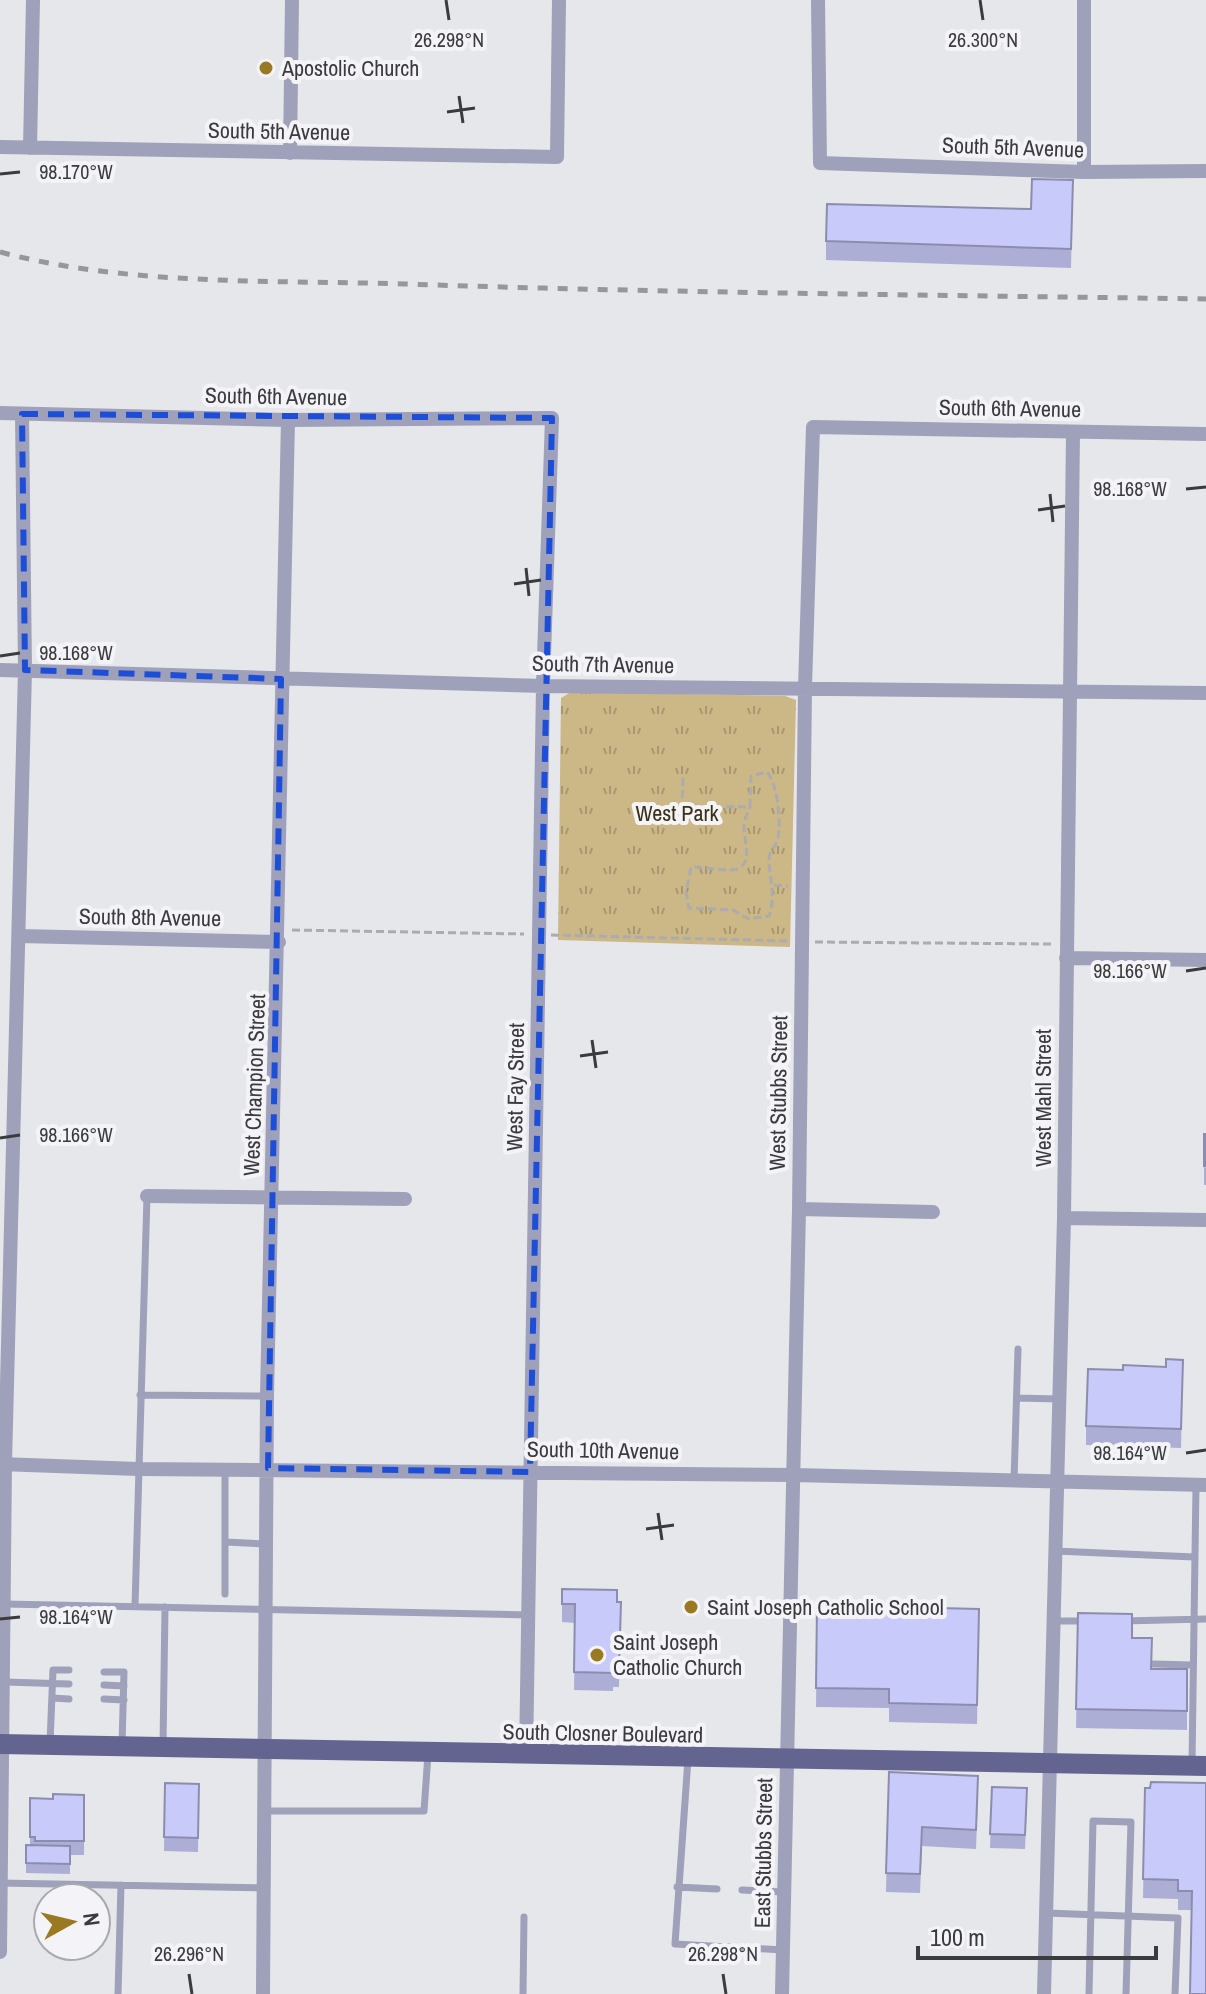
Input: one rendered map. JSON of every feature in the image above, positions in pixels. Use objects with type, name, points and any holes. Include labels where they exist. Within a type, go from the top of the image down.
[{"type":"main road","name":"South Closner Boulevard","points":[[2,1744],[786,1761],[1199,1766]]},
{"type":"street","points":[[30,148],[33,0]]},
{"type":"street","points":[[290,153],[292,0]]},
{"type":"street","name":"South 5th Avenue","points":[[0,147],[557,157],[559,0]]},
{"type":"street","name":"South 5th Avenue","points":[[818,0],[820,163],[1084,172],[1206,171]]},
{"type":"street","points":[[1084,0],[1084,172]]},
{"type":"street","name":"South 6th Avenue","points":[[0,413],[288,420],[552,418]]},
{"type":"street","points":[[0,1952],[5,1682],[3,1464],[25,670],[22,414]]},
{"type":"street","name":"West Fay Street","points":[[526,1756],[543,686],[552,418]]},
{"type":"street","name":"West Champion Street","points":[[263,1994],[267,1396],[288,420]]},
{"type":"street","name":"South 6th Avenue","points":[[813,427],[1206,434]]},
{"type":"street","name":"West Stubbs Street","points":[[786,1761],[799,1209],[805,688],[813,427]]},
{"type":"street","name":"West Mahl Street","points":[[1044,1994],[1064,1218],[1073,432]]},
{"type":"street","name":"South 7th Avenue","points":[[0,670],[543,686],[1206,693]]},
{"type":"street","name":"South 8th Avenue","points":[[20,936],[279,942]]},
{"type":"street","points":[[1066,958],[1206,960]]},
{"type":"street","points":[[147,1196],[405,1199]]},
{"type":"street","points":[[799,1209],[933,1212]]},
{"type":"street","points":[[1064,1218],[1206,1220]]},
{"type":"street","name":"South 10th Avenue","points":[[3,1464],[138,1469],[794,1475],[1201,1485]]},
{"type":"street","name":"East Stubbs Street","points":[[782,1994],[786,1761]]},
{"type":"lane","points":[[135,1606],[147,1196]]},
{"type":"lane","points":[[1014,1481],[1018,1349]]},
{"type":"lane","points":[[140,1395],[267,1396]]},
{"type":"lane","points":[[1017,1398],[1060,1399]]},
{"type":"lane","points":[[225,1468],[225,1594]]},
{"type":"lane","points":[[1199,1766],[1192,1665],[1194,1557],[1201,1485]]},
{"type":"lane","points":[[225,1542],[266,1544]]},
{"type":"lane","points":[[1055,1551],[1194,1557]]},
{"type":"lane","points":[[5,1604],[528,1615]]},
{"type":"lane","points":[[163,1748],[165,1607]]},
{"type":"lane","points":[[1115,1621],[1206,1619]]},
{"type":"lane","points":[[1053,1621],[1100,1621]]},
{"type":"lane","points":[[158,1644],[165,1637]]},
{"type":"lane","points":[[158,1664],[165,1673]]},
{"type":"lane","points":[[1153,1664],[1192,1665]]},
{"type":"lane","points":[[50,1745],[53,1670],[69,1670]]},
{"type":"lane","points":[[104,1672],[124,1672],[122,1747]]},
{"type":"lane","points":[[5,1682],[69,1684]]},
{"type":"lane","points":[[104,1685],[124,1686]]},
{"type":"lane","points":[[52,1698],[69,1699]]},
{"type":"lane","points":[[104,1699],[124,1700]]},
{"type":"lane","points":[[264,1811],[424,1811],[428,1754]]},
{"type":"lane","points":[[688,1759],[675,1944],[783,1950]]},
{"type":"lane","points":[[1089,1994],[1093,1821],[1131,1822],[1126,1994]]},
{"type":"lane","points":[[118,1994],[121,1885]]},
{"type":"lane","points":[[1,1890],[121,1885],[264,1888]]},
{"type":"lane","points":[[677,1887],[717,1889]]},
{"type":"lane","points":[[742,1890],[784,1892]]},
{"type":"lane","points":[[1046,1913],[1178,1918],[1175,1994]]},
{"type":"lane","points":[[523,1994],[524,1917]]},
{"type":"path","points":[[767,772],[773,781],[778,815],[778,839],[769,861],[774,885],[769,916],[760,920],[733,910],[693,909],[687,902],[691,867],[732,871],[739,868],[747,857],[749,847],[744,824],[750,807],[751,776],[767,772]]},
{"type":"path","points":[[683,778],[682,806],[750,807]]},
{"type":"path","points":[[774,885],[788,886]]},
{"type":"path","points":[[300,931],[523,934]]},
{"type":"path","points":[[560,935],[787,941]]},
{"type":"path","points":[[821,942],[1050,944]]},
{"type":"highlighted area","points":[[22,414],[552,418],[530,1472],[268,1468],[281,679],[25,670]]},
{"type":"green space","name":"West Park","points":[[571,692],[785,696],[796,700],[790,947],[558,940],[561,698]]},
{"type":"building","points":[[1032,179],[1073,180],[1071,249],[826,241],[827,204],[1031,209]]},
{"type":"building","points":[[1206,1134],[1206,1166],[1204,1166]]},
{"type":"building","points":[[1166,1359],[1183,1360],[1181,1429],[1086,1426],[1088,1369],[1123,1370],[1123,1365],[1166,1367]]},
{"type":"building","name":"Saint Joseph Catholic Church","points":[[562,1589],[617,1590],[617,1602],[621,1602],[619,1668],[613,1668],[613,1673],[574,1672],[575,1604],[562,1604]]},
{"type":"building","points":[[817,1605],[979,1609],[977,1705],[889,1703],[889,1689],[816,1688]]},
{"type":"building","points":[[1078,1613],[1132,1614],[1132,1638],[1152,1638],[1151,1669],[1187,1669],[1187,1711],[1076,1709]]},
{"type":"building","points":[[889,1772],[978,1776],[976,1830],[922,1827],[920,1874],[886,1873]]},
{"type":"building","points":[[1151,1782],[1206,1783],[1206,1994],[1190,1994],[1192,1891],[1178,1891],[1178,1880],[1143,1879],[1145,1788],[1150,1788]]},
{"type":"building","points":[[165,1783],[199,1784],[198,1838],[164,1837]]},
{"type":"building","points":[[992,1787],[1027,1788],[1025,1835],[990,1834]]},
{"type":"building","points":[[53,1794],[84,1795],[84,1841],[35,1841],[35,1837],[30,1837],[30,1798],[53,1799]]},
{"type":"building","points":[[26,1845],[70,1846],[70,1864],[26,1863]]},
{"type":"railway","points":[[0,252],[98,271],[201,279],[705,292],[1206,299]]},
{"type":"place","name":"Apostolic Church","points":[[266,68]]},
{"type":"place","name":"Saint Joseph Catholic School","points":[[691,1607]]},
{"type":"place","name":"Saint Joseph Catholic Church","points":[[597,1655]]}]
